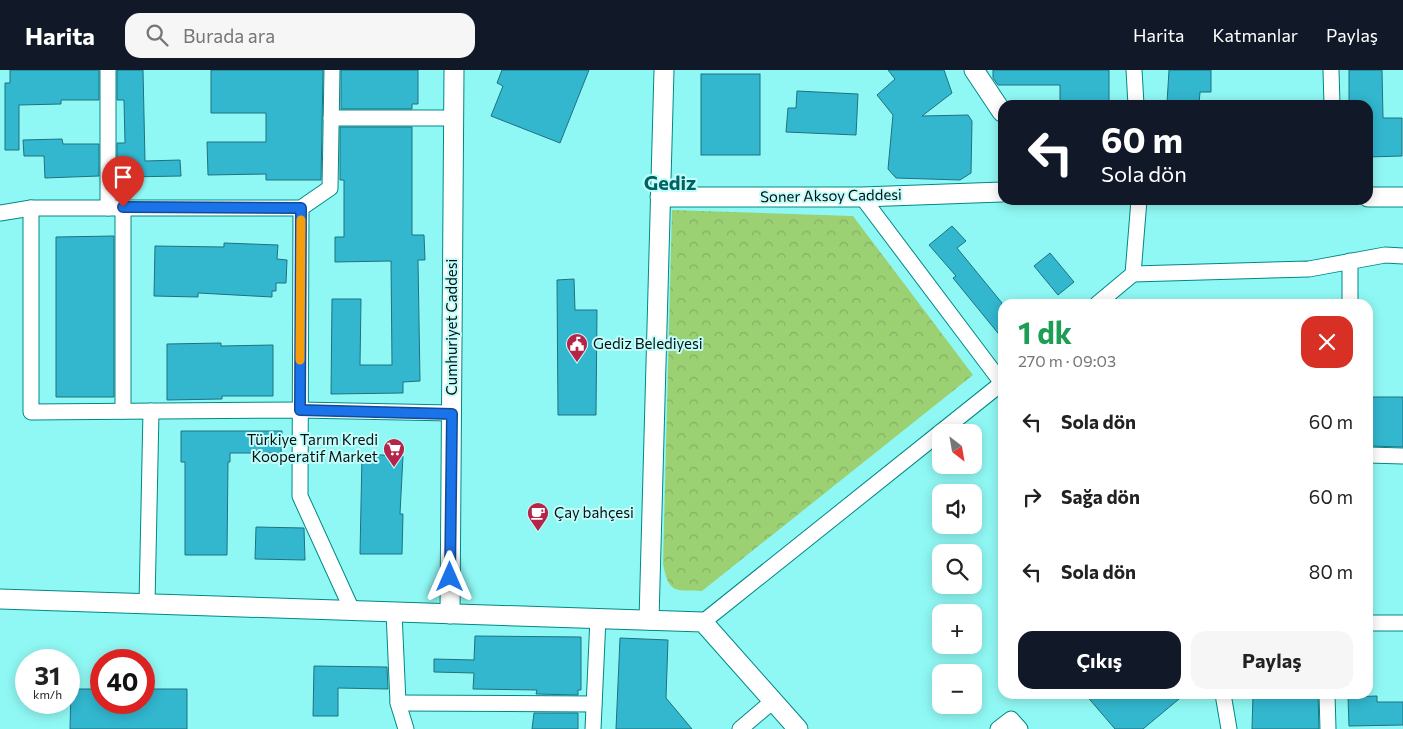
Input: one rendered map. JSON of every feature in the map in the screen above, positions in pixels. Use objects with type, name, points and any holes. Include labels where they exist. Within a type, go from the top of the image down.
[{"type":"street","points":[[108,70],[116,207],[123,412]]},
{"type":"street","points":[[0,213],[32,208],[301,208],[330,188],[332,70]]},
{"type":"street","name":"Cumhuriyet Caddesi","points":[[450,614],[454,70]]},
{"type":"street","points":[[649,620],[664,70]]},
{"type":"street","points":[[974,70],[998,106]]},
{"type":"street","points":[[1134,70],[1136,100]]},
{"type":"street","points":[[1331,70],[1332,100]]},
{"type":"street","points":[[331,118],[454,118]]},
{"type":"street","name":"Soner Aksoy Caddesi","points":[[660,197],[862,197],[998,192]]},
{"type":"street","points":[[862,197],[998,378]]},
{"type":"street","points":[[1373,197],[1403,197]]},
{"type":"street","points":[[1133,274],[1139,205]]},
{"type":"street","points":[[32,208],[31,412],[300,410],[452,414]]},
{"type":"street","points":[[301,208],[300,496],[352,610]]},
{"type":"street","points":[[1103,299],[1133,274],[1310,268],[1385,255],[1403,256]]},
{"type":"street","points":[[1350,261],[1350,299]]},
{"type":"street","points":[[0,599],[703,622],[998,386]]},
{"type":"street","points":[[147,604],[151,411]]},
{"type":"street","points":[[1373,455],[1403,456]]},
{"type":"street","points":[[394,612],[398,703],[406,729]]},
{"type":"street","points":[[593,729],[598,618]]},
{"type":"street","points":[[703,622],[798,729]]},
{"type":"street","points":[[1373,623],[1403,623]]},
{"type":"street","points":[[1224,699],[1229,729]]},
{"type":"street","points":[[1327,699],[1328,729]]},
{"type":"street","points":[[740,729],[774,702]]},
{"type":"street","points":[[398,703],[594,704]]},
{"type":"street","points":[[998,729],[1013,726]]},
{"type":"green space","points":[[672,210],[853,216],[973,375],[702,591],[685,591],[674,588],[668,581],[663,564]]},
{"type":"building","points":[[10,70],[99,70],[99,100],[61,100],[61,104],[19,105],[19,150],[5,150],[5,83],[10,83]]},
{"type":"building","points":[[117,70],[143,70],[145,161],[180,160],[181,176],[117,176],[117,143],[125,143],[124,100],[117,100]]},
{"type":"building","points":[[211,70],[323,70],[321,180],[266,180],[266,174],[208,175],[207,142],[266,142],[266,113],[211,113]]},
{"type":"building","points":[[341,70],[418,70],[418,104],[412,104],[412,109],[341,109]]},
{"type":"building","points":[[502,70],[589,70],[560,143],[491,116],[503,86],[497,83]]},
{"type":"building","points":[[888,70],[944,70],[952,93],[922,116],[968,115],[972,121],[971,173],[960,180],[896,178],[888,169],[893,115],[877,95],[895,79]]},
{"type":"building","points":[[993,70],[1109,70],[1109,100],[1060,100],[1060,85],[998,85],[993,78]]},
{"type":"building","points":[[1169,70],[1211,70],[1211,92],[1200,92],[1199,100],[1167,100]]},
{"type":"building","points":[[1349,70],[1382,70],[1383,118],[1402,118],[1402,156],[1373,157],[1373,100],[1349,100]]},
{"type":"building","points":[[701,74],[760,74],[760,155],[701,155]]},
{"type":"building","points":[[797,91],[858,94],[856,135],[786,132],[788,108],[796,108]]},
{"type":"building","points":[[340,127],[412,127],[412,235],[424,235],[425,260],[418,260],[420,381],[403,382],[403,393],[331,394],[332,299],[361,299],[360,365],[392,365],[391,261],[335,262],[335,237],[344,237],[344,180],[340,180]]},
{"type":"building","points":[[62,139],[63,144],[99,144],[99,176],[45,178],[44,156],[24,156],[23,140]]},
{"type":"building","points":[[952,226],[966,241],[957,248],[999,299],[998,333],[953,278],[956,276],[929,245]]},
{"type":"building","points":[[114,236],[114,397],[56,397],[56,237]]},
{"type":"building","points":[[224,243],[278,245],[277,259],[287,260],[286,283],[276,283],[276,291],[272,291],[272,297],[198,293],[198,297],[154,296],[155,246],[224,247]]},
{"type":"building","points":[[1050,253],[1074,282],[1058,295],[1034,266]]},
{"type":"building","name":"Gediz Belediyesi","points":[[574,279],[575,310],[597,310],[596,415],[558,415],[557,280]]},
{"type":"building","points":[[221,343],[221,346],[273,345],[273,396],[222,396],[222,399],[167,400],[167,344]]},
{"type":"building","points":[[1373,397],[1403,397],[1403,447],[1373,446]]},
{"type":"building","points":[[181,431],[282,431],[281,453],[230,453],[230,462],[228,462],[227,555],[185,555],[185,462],[181,462]]},
{"type":"building","points":[[362,454],[403,456],[400,514],[403,514],[402,554],[360,554]]},
{"type":"building","points":[[256,527],[304,528],[305,560],[255,559]]},
{"type":"building","points":[[475,636],[581,637],[581,690],[578,690],[578,695],[536,694],[537,690],[473,689],[474,673],[434,672],[434,659],[474,660]]},
{"type":"building","points":[[620,638],[668,640],[666,698],[692,729],[616,729]]},
{"type":"building","points":[[314,666],[387,667],[388,689],[338,688],[338,716],[313,716]]},
{"type":"building","points":[[80,689],[90,689],[90,714],[155,714],[155,689],[187,689],[187,729],[70,729],[70,714],[80,714]]},
{"type":"building","points":[[1373,696],[1377,696],[1377,702],[1403,702],[1403,725],[1349,726],[1348,699],[1373,699]]},
{"type":"building","points":[[1089,699],[1179,699],[1143,729],[1115,729]]},
{"type":"building","points":[[1253,699],[1318,699],[1319,729],[1252,729]]},
{"type":"building","points":[[534,713],[578,713],[578,729],[532,729]]},
{"type":"slow traffic","points":[[300,360],[301,220]]},
{"type":"place","name":"Gediz Belediyesi","points":[[577,363]]},
{"type":"place","name":"Türkiye Tarım Kredi Kooperatif Market","points":[[394,468]]},
{"type":"place","name":"Çay bahçesi","points":[[538,532]]},
{"type":"district","name":"Gediz","points":[[670,183]]},
{"type":"route","points":[[123,207],[301,208],[300,410],[452,414],[450,577]]}]
